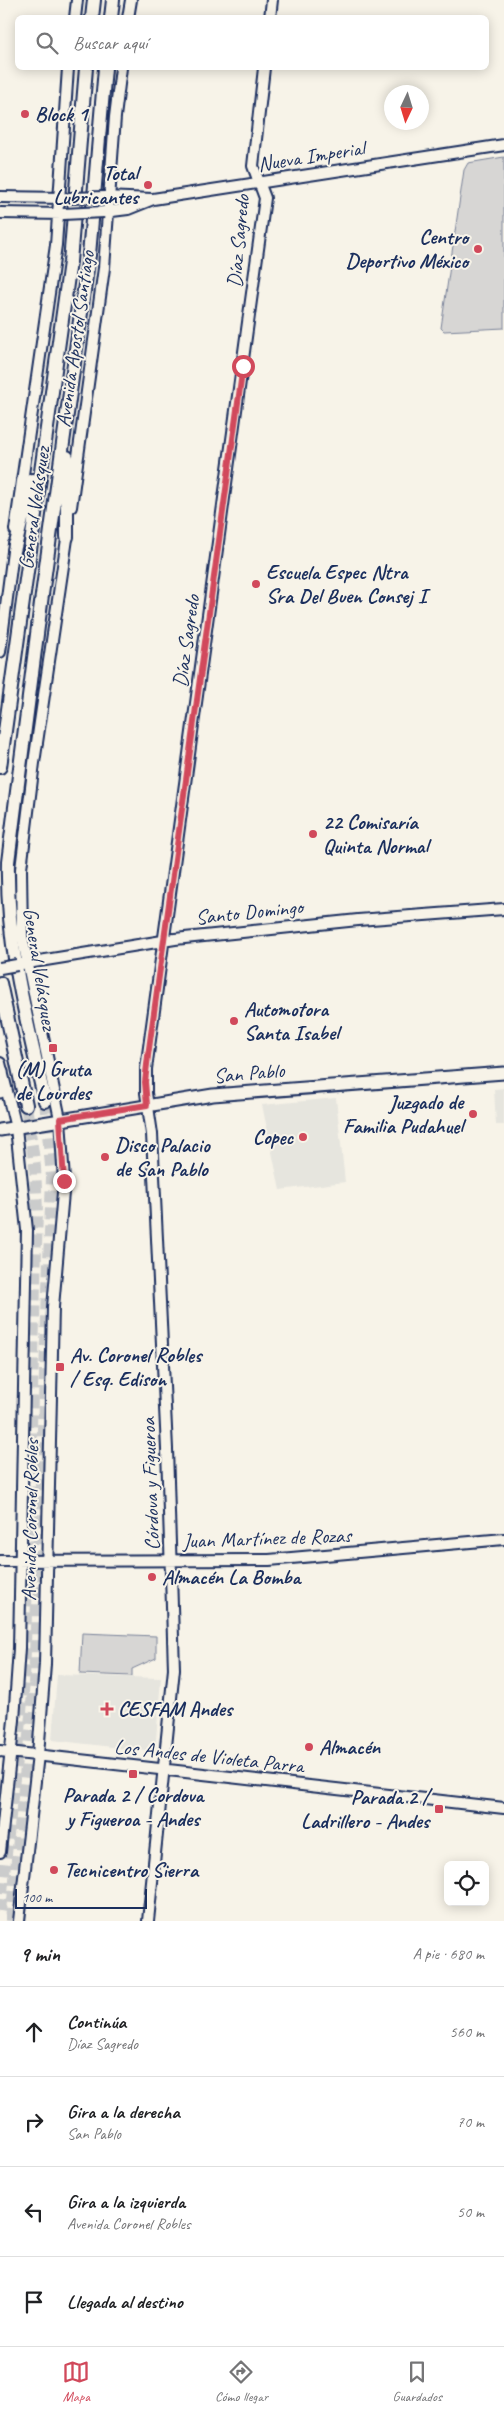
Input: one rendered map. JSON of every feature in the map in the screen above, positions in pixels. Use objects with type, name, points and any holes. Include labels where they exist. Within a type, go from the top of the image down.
[{"type":"highway","points":[[92,15],[94,0]]},
{"type":"highway","points":[[111,15],[113,0]]},
{"type":"highway","name":"General Velásquez","points":[[0,766],[71,254],[86,70]]},
{"type":"highway","name":"General Velásquez","points":[[45,1101],[13,954],[8,906],[8,869],[13,815],[91,238],[105,70]]},
{"type":"highway","points":[[66,422],[67,537]]},
{"type":"highway","points":[[14,551],[44,439]]},
{"type":"highway","name":"General Velásquez","points":[[0,983],[26,1105]]},
{"type":"main road","points":[[75,15],[77,0]]},
{"type":"main road","points":[[128,15],[131,0]]},
{"type":"main road","points":[[270,15],[272,0]]},
{"type":"main road","name":"Avenida Apostol Santiago","points":[[0,652],[14,551],[16,517],[64,198],[68,70]]},
{"type":"main road","name":"Avenida Apostol Santiago","points":[[60,1119],[22,963],[20,907],[23,848],[100,304],[106,212],[121,70]]},
{"type":"main road","name":"Díaz Sagredo","points":[[147,1105],[146,1069],[265,198],[253,166],[264,70]]},
{"type":"main road","name":"Nueva Imperial","points":[[0,197],[153,199],[504,145]]},
{"type":"main road","name":"Nueva Imperial","points":[[0,213],[61,214],[106,212],[128,209],[153,199]]},
{"type":"main road","name":"Santo Domingo","points":[[0,968],[163,940],[345,921],[504,909]]},
{"type":"main road","points":[[0,1092],[1,1067]]},
{"type":"main road","points":[[1,1067],[16,1128]]},
{"type":"main road","name":"San Pablo","points":[[0,1130],[147,1105],[248,1091],[504,1073]]},
{"type":"main road","name":"Córdova y Figueroa","points":[[147,1105],[152,1134],[172,1561],[174,1669],[148,1921]]},
{"type":"main road","name":"Avenida Coronel Robles","points":[[19,1921],[38,1755],[46,1664],[53,1307],[64,1181],[60,1119]]},
{"type":"main road","name":"Avenida Coronel Robles","points":[[0,1852],[11,1752],[19,1648],[21,1561],[28,1230],[16,1128]]},
{"type":"main road","name":"Juan Martínez de Rozas","points":[[0,1561],[172,1561],[299,1558],[504,1540]]},
{"type":"main road","name":"Los Andes de Violeta Parra","points":[[0,1751],[504,1808]]},
{"type":"shaded area","name":"Centro Deportivo México","points":[[504,157],[504,328],[444,331],[441,328],[464,170],[468,163]]},
{"type":"shaded area","points":[[504,1088],[504,1125],[496,1125],[494,1089]]},
{"type":"shaded area","points":[[336,1098],[345,1182],[280,1190],[262,1105]]},
{"type":"shaded area","points":[[82,1633],[156,1636],[156,1658],[132,1669],[132,1676],[80,1674]]},
{"type":"shaded area","name":"CESFAM Andes","points":[[57,1675],[161,1678],[155,1752],[52,1740]]},
{"type":"tunnel","points":[[11,1921],[34,1684],[52,1177],[45,1101]]},
{"type":"tunnel","points":[[0,1911],[24,1683],[37,1211],[35,1167],[26,1105]]},
{"type":"place","name":"Block 1","points":[[25,114]]},
{"type":"place","name":"Total Lubricantes","points":[[148,185]]},
{"type":"place","name":"Centro Deportivo México","points":[[478,249]]},
{"type":"place","name":"Escuela Espec Ntra Sra Del Buen Consej I","points":[[256,584]]},
{"type":"place","name":"22 Comisaría Quinta Normal","points":[[313,834]]},
{"type":"place","name":"Automotora Santa Isabel","points":[[234,1021]]},
{"type":"place","name":"(M) Gruta de Lourdes","points":[[53,1048]]},
{"type":"place","name":"Juzgado de Familia Pudahuel","points":[[473,1114]]},
{"type":"place","name":"Copec","points":[[303,1137]]},
{"type":"place","name":"Disco Palacio de San Pablo","points":[[105,1157]]},
{"type":"place","name":"Av. Coronel Robles / Esq. Edison","points":[[60,1367]]},
{"type":"place","name":"Almacén La Bomba","points":[[152,1577]]},
{"type":"place","name":"CESFAM Andes","points":[[107,1709]]},
{"type":"place","name":"Almacén","points":[[309,1747]]},
{"type":"place","name":"Parada 2 / Cordova y Figueroa - Andes","points":[[133,1774]]},
{"type":"place","name":"Parada 2 / Ladrillero - Andes","points":[[439,1809]]},
{"type":"place","name":"Tecnicentro Sierra","points":[[54,1870]]},
{"type":"route","points":[[64,1181],[63,1139],[60,1119],[147,1105],[146,1069],[243,366]]}]
